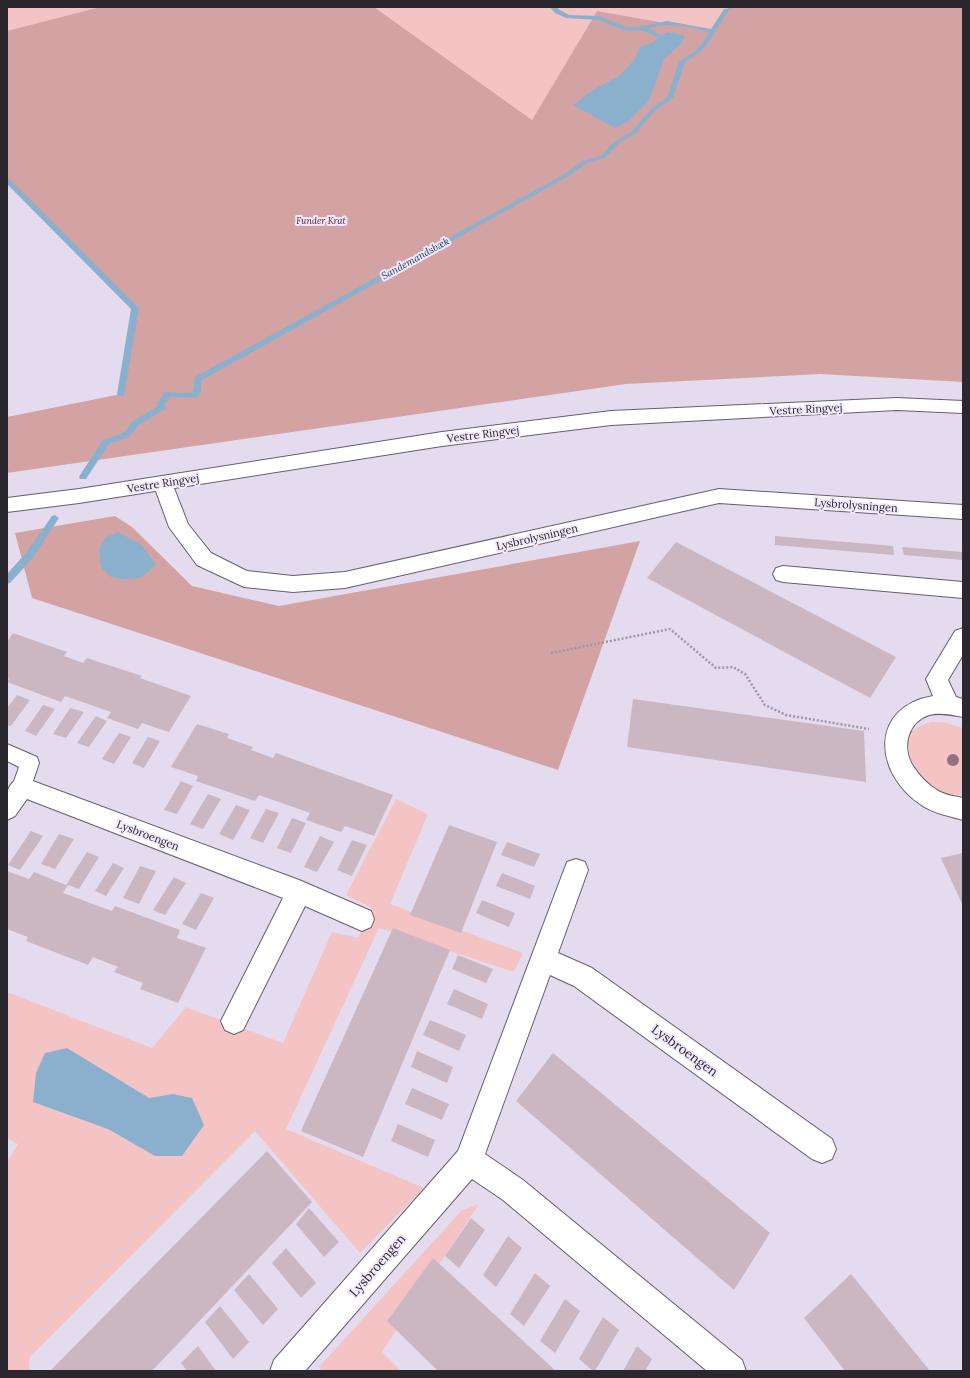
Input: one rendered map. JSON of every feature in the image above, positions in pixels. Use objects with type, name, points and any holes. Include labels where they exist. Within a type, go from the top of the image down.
[{"type":"street","name":"Vestre Ringvej","points":[[7,505],[79,496],[442,439],[611,418],[897,404],[963,407]]},
{"type":"street","name":"Lysbrolysningen","points":[[163,483],[179,527],[204,559],[244,579],[293,584],[345,580],[719,496],[963,512]]},
{"type":"street","points":[[783,574],[963,590]]},
{"type":"street","points":[[956,706],[937,679],[963,637]]},
{"type":"street","points":[[956,706],[932,705],[918,710],[906,718],[898,729],[895,743],[896,758],[903,772],[914,786],[929,797],[946,805],[963,809]]},
{"type":"street","points":[[7,809],[22,787]]},
{"type":"street","name":"Lysbroengen","points":[[22,787],[299,892],[362,919]]},
{"type":"street","name":"Lysbroengen","points":[[285,1371],[469,1160],[576,870]]},
{"type":"street","points":[[234,1021],[299,892]]},
{"type":"street","name":"Lysbroengen","points":[[542,959],[582,977],[822,1149]]},
{"type":"street","points":[[469,1160],[513,1190],[731,1371]]},
{"type":"lane","points":[[7,752],[30,763],[22,787]]},
{"type":"path","points":[[551,653],[670,629],[716,668],[733,667],[745,674],[765,705],[786,715],[897,734]]},
{"type":"shaded area","points":[[7,7],[100,7],[7,31]]},
{"type":"shaded area","points":[[374,7],[963,7],[563,177],[712,30],[597,11],[532,120]]},
{"type":"shaded area","points":[[931,722],[943,722],[963,728],[963,795],[947,794],[932,789],[910,768],[906,743],[911,732],[920,726]]},
{"type":"shaded area","points":[[396,799],[428,814],[390,904],[523,953],[514,972],[379,928],[286,1129],[424,1188],[360,1253],[255,1131],[30,1357],[29,1371],[7,1371],[7,1162],[18,1144],[7,1138],[7,992],[152,1048],[186,1007],[283,1043],[332,932],[358,938],[372,908],[346,895]]},
{"type":"shaded area","points":[[479,1204],[382,1352],[401,1371],[322,1371],[319,1367],[462,1210]]},
{"type":"green space","name":"Funder Krat","points":[[100,7],[374,7],[532,120],[597,11],[712,31],[726,10],[732,7],[963,7],[963,382],[820,374],[626,384],[7,473],[7,417],[121,394],[135,308],[7,180],[7,31]]},
{"type":"green space","points":[[115,516],[132,527],[192,586],[279,606],[640,541],[558,770],[32,598],[15,533]]},
{"type":"water","points":[[668,32],[685,36],[682,43],[664,59],[649,101],[629,121],[615,128],[573,105],[593,90],[619,76],[635,59],[640,47],[654,42],[659,36]]},
{"type":"water","points":[[118,532],[142,545],[156,565],[140,578],[122,579],[111,577],[101,567],[99,549],[106,537]]},
{"type":"water","points":[[67,1048],[149,1098],[173,1094],[192,1098],[204,1125],[182,1156],[155,1156],[108,1129],[33,1102],[36,1073],[45,1053]]},
{"type":"building","points":[[775,536],[893,546],[894,555],[775,545]]},
{"type":"building","points":[[676,542],[896,657],[870,698],[647,578]]},
{"type":"building","points":[[902,547],[963,552],[963,560],[904,555]]},
{"type":"building","points":[[13,633],[67,652],[64,656],[83,663],[87,658],[142,676],[140,678],[191,696],[169,732],[142,723],[138,729],[107,718],[111,712],[65,696],[61,702],[7,682],[9,679],[7,678],[7,642]]},
{"type":"building","points":[[17,695],[30,700],[11,726],[7,725],[7,708]]},
{"type":"building","points":[[633,699],[864,731],[866,782],[627,747]]},
{"type":"building","points":[[43,705],[55,709],[36,736],[25,731]]},
{"type":"building","points":[[70,708],[84,712],[66,738],[53,734]]},
{"type":"building","points":[[96,716],[107,721],[89,747],[77,743]]},
{"type":"building","points":[[197,724],[229,734],[227,738],[253,747],[251,750],[273,758],[276,753],[393,795],[374,836],[345,826],[341,832],[306,820],[310,813],[259,795],[255,801],[196,781],[198,776],[171,767]]},
{"type":"building","points":[[119,733],[131,737],[114,764],[102,759]]},
{"type":"building","points":[[148,737],[160,741],[144,768],[132,763]]},
{"type":"building","points":[[181,781],[193,786],[177,814],[164,810]]},
{"type":"building","points":[[208,794],[221,799],[203,829],[190,824]]},
{"type":"building","points":[[236,805],[250,810],[233,840],[219,834]]},
{"type":"building","points":[[266,809],[279,813],[263,843],[250,838]]},
{"type":"building","points":[[292,818],[306,823],[291,853],[277,848]]},
{"type":"building","points":[[449,825],[497,842],[461,933],[410,915]]},
{"type":"building","points":[[31,831],[43,836],[20,870],[8,865]]},
{"type":"building","points":[[59,834],[74,839],[55,869],[41,864]]},
{"type":"building","points":[[320,836],[334,842],[317,872],[304,867]]},
{"type":"building","points":[[352,840],[367,845],[352,876],[337,870]]},
{"type":"building","points":[[507,842],[540,854],[534,867],[501,855]]},
{"type":"building","points":[[87,852],[99,857],[79,889],[68,885],[63,893],[112,911],[115,906],[180,930],[177,938],[206,948],[178,1003],[140,989],[143,983],[114,972],[118,967],[93,957],[88,965],[26,941],[28,937],[7,929],[7,871],[29,879],[34,872],[66,885]]},
{"type":"building","points":[[963,853],[963,906],[941,858]]},
{"type":"building","points":[[113,863],[124,868],[106,896],[95,891]]},
{"type":"building","points":[[140,866],[156,871],[139,904],[123,898]]},
{"type":"building","points":[[502,873],[535,886],[530,899],[496,886]]},
{"type":"building","points":[[174,877],[186,883],[165,915],[153,910]]},
{"type":"building","points":[[201,893],[214,898],[196,930],[182,924]]},
{"type":"building","points":[[482,900],[515,913],[509,927],[476,913]]},
{"type":"building","points":[[393,928],[450,950],[363,1157],[301,1131]]},
{"type":"building","points":[[458,955],[493,969],[486,983],[452,969]]},
{"type":"building","points":[[454,989],[488,1004],[482,1019],[447,1004]]},
{"type":"building","points":[[430,1020],[466,1035],[459,1051],[423,1035]]},
{"type":"building","points":[[417,1051],[453,1067],[447,1083],[411,1067]]},
{"type":"building","points":[[553,1053],[770,1233],[734,1290],[516,1101]]},
{"type":"building","points":[[412,1088],[449,1104],[442,1120],[405,1104]]},
{"type":"building","points":[[398,1124],[435,1140],[428,1157],[391,1141]]},
{"type":"building","points":[[267,1151],[312,1202],[152,1371],[50,1371]]},
{"type":"building","points":[[309,1208],[339,1242],[324,1257],[296,1224]]},
{"type":"building","points":[[471,1218],[485,1230],[459,1268],[445,1256]]},
{"type":"building","points":[[508,1236],[522,1248],[496,1287],[483,1275]]},
{"type":"building","points":[[286,1248],[316,1283],[301,1298],[272,1263]]},
{"type":"building","points":[[433,1258],[556,1371],[438,1371],[387,1321]]},
{"type":"building","points":[[535,1273],[550,1286],[524,1326],[510,1314]]},
{"type":"building","points":[[249,1274],[278,1309],[263,1325],[234,1290]]},
{"type":"building","points":[[851,1274],[930,1371],[845,1371],[804,1318]]},
{"type":"building","points":[[565,1299],[580,1311],[555,1353],[540,1341]]},
{"type":"building","points":[[220,1306],[249,1342],[233,1359],[205,1322]]},
{"type":"building","points":[[603,1317],[619,1330],[595,1371],[593,1371],[579,1359]]},
{"type":"building","points":[[198,1346],[216,1371],[187,1371],[181,1363]]},
{"type":"building","points":[[637,1346],[652,1359],[645,1371],[623,1371]]},
{"type":"waterway","points":[[553,7],[563,15],[599,18],[627,29],[638,29],[657,24],[672,23],[712,31]]},
{"type":"waterway","name":"Sandemandsbæk","points":[[83,477],[106,442],[126,435],[136,423],[162,407],[161,403],[168,394],[192,396],[197,392],[198,379],[563,177],[585,162],[603,157],[617,142],[633,133],[653,110],[671,97],[682,61],[696,53],[704,45],[726,10],[732,7]]},
{"type":"waterway","points":[[646,29],[659,36]]},
{"type":"waterway","points":[[7,180],[135,308],[121,394]]},
{"type":"waterway","name":"Sandemandsbæk","points":[[7,580],[29,556],[55,518]]}]
